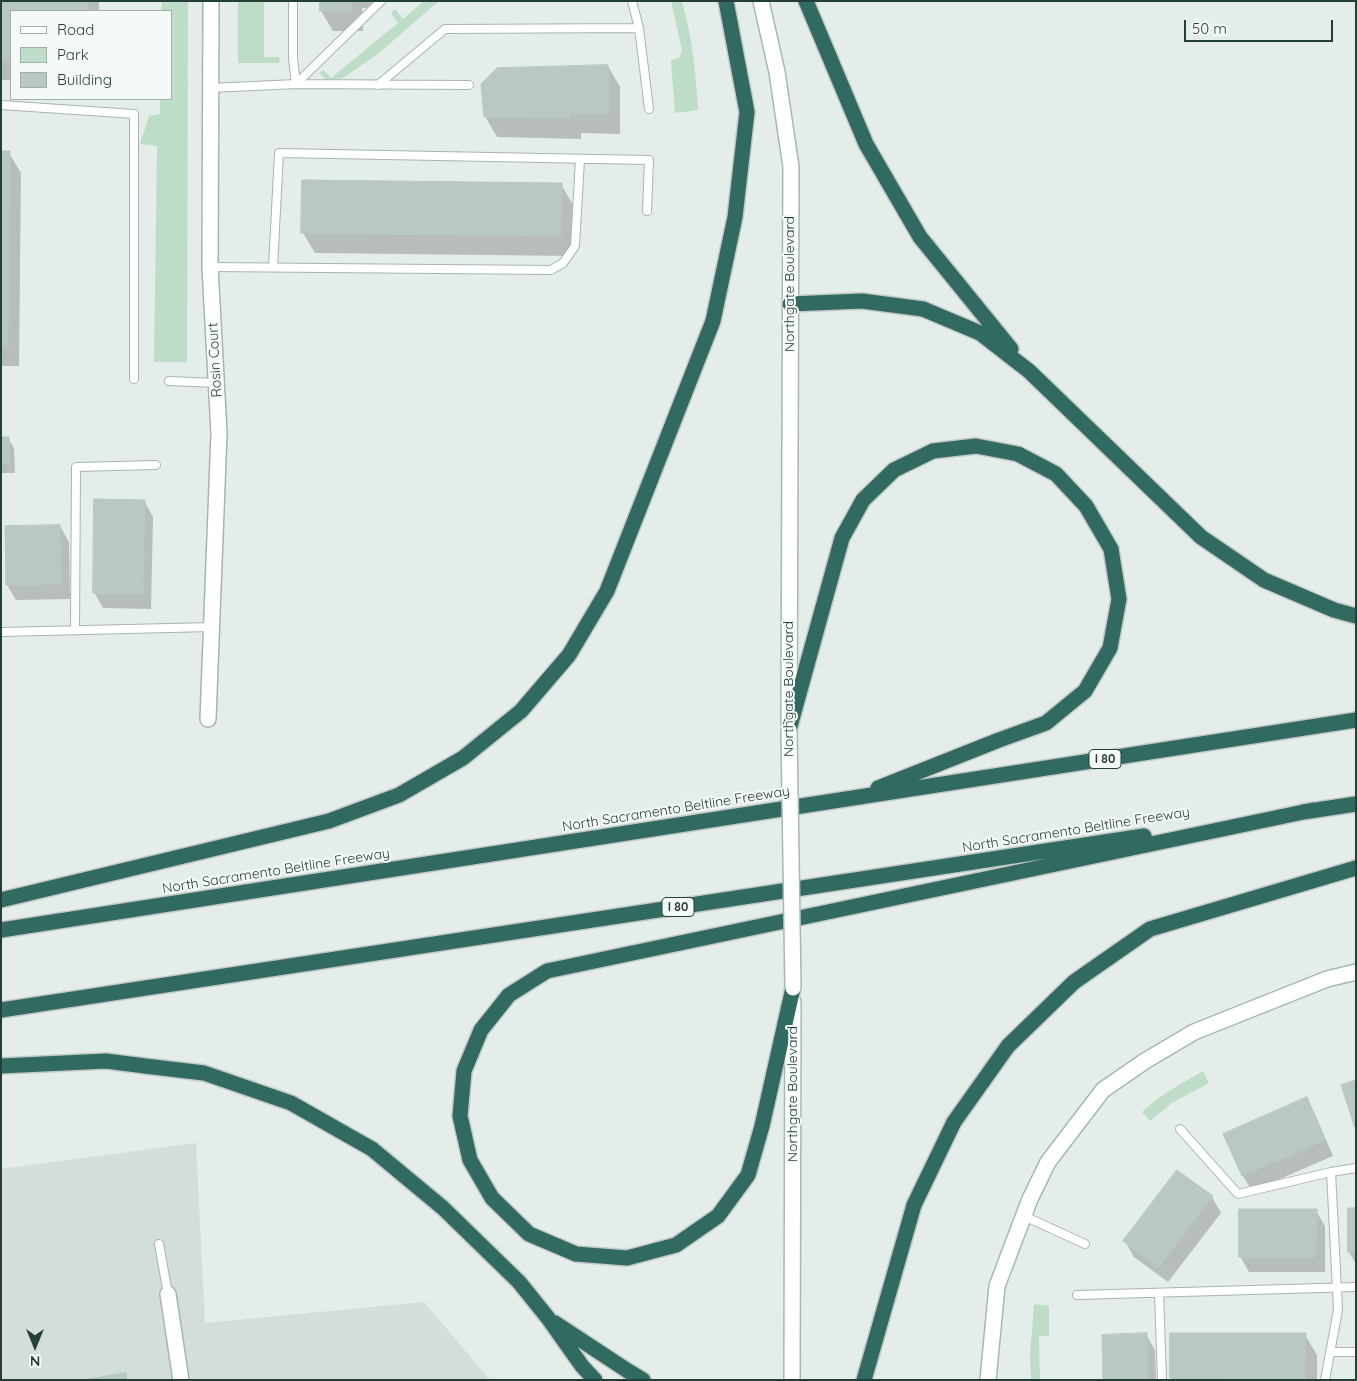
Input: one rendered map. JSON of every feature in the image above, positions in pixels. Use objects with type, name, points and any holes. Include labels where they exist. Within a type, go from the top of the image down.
[{"type":"highway","points":[[1,900],[329,821],[399,795],[463,758],[521,711],[569,654],[608,591],[713,321],[735,218],[746,112],[726,1]]},
{"type":"highway","points":[[806,1],[866,144],[920,237],[1029,371]]},
{"type":"highway","points":[[790,304],[862,301],[923,309],[980,333],[1029,371],[1202,537],[1264,580],[1334,610],[1356,616]]},
{"type":"highway","points":[[788,730],[842,538],[863,500],[894,470],[933,451],[976,446],[1018,454],[1056,474],[1086,506],[1111,549],[1120,599],[1110,648],[1085,691],[1046,723],[853,798]]},
{"type":"highway","name":"North Sacramento Beltline Freeway","points":[[1,930],[1356,720]]},
{"type":"highway","name":"North Sacramento Beltline Freeway","points":[[1,1010],[1356,804]]},
{"type":"highway","points":[[793,988],[762,1126],[748,1175],[718,1216],[676,1245],[635,1256],[627,1258],[576,1254],[529,1234],[492,1198],[470,1160],[460,1116],[464,1071],[481,1030],[509,995],[547,971],[1313,810]]},
{"type":"highway","points":[[864,1380],[914,1205],[954,1122],[1008,1046],[1074,982],[1150,930],[1356,868]]},
{"type":"highway","points":[[1,1066],[106,1061],[204,1073],[291,1103],[372,1148],[443,1208],[519,1282],[548,1318],[582,1366],[595,1380]]},
{"type":"highway","points":[[548,1318],[643,1380]]},
{"type":"street","name":"Rosin Court","points":[[208,719],[219,433],[210,267],[211,1]]},
{"type":"street","name":"Northgate Boulevard","points":[[761,1],[778,72],[791,167],[788,730],[793,988],[792,1380]]},
{"type":"street","points":[[988,1380],[997,1286],[1030,1200],[1048,1162],[1103,1090],[1145,1061],[1194,1032],[1327,979],[1356,972]]},
{"type":"street","points":[[168,1294],[181,1380]]},
{"type":"lane","points":[[293,1],[293,58],[296,84]]},
{"type":"lane","points":[[296,84],[381,1]]},
{"type":"lane","points":[[632,1],[639,28],[649,109]]},
{"type":"lane","points":[[378,85],[445,29],[639,28]]},
{"type":"lane","points":[[210,88],[296,84],[469,85]]},
{"type":"lane","points":[[1,105],[134,114],[134,379]]},
{"type":"lane","points":[[273,268],[279,153],[649,160],[647,211]]},
{"type":"lane","points":[[210,267],[551,270],[563,262],[575,246],[580,159]]},
{"type":"lane","points":[[169,381],[216,383]]},
{"type":"lane","points":[[75,630],[76,467],[156,465]]},
{"type":"lane","points":[[1,632],[212,627]]},
{"type":"lane","points":[[1180,1129],[1238,1194],[1356,1168]]},
{"type":"lane","points":[[1325,1380],[1338,1310],[1331,1172]]},
{"type":"lane","points":[[1024,1216],[1085,1244]]},
{"type":"lane","points":[[159,1244],[168,1294]]},
{"type":"lane","points":[[1077,1295],[1356,1287]]},
{"type":"lane","points":[[1159,1292],[1162,1380]]},
{"type":"lane","points":[[1330,1352],[1356,1352]]},
{"type":"shaded area","points":[[196,1143],[205,1323],[424,1302],[490,1380],[1,1380],[1,1169]]},
{"type":"green space","points":[[162,1],[188,1],[187,362],[154,362],[157,146],[140,144],[149,116],[160,114],[160,100],[172,100],[172,10],[161,10]]},
{"type":"green space","points":[[238,1],[264,1],[264,57],[280,57],[279,63],[238,63]]},
{"type":"green space","points":[[424,1],[439,1],[379,53],[343,78],[326,80],[319,73],[324,70],[331,78],[398,23],[391,13],[395,9],[403,19]]},
{"type":"green space","points":[[671,1],[682,1],[693,55],[698,110],[675,113],[671,60],[679,58],[682,51]]},
{"type":"green space","points":[[1203,1071],[1209,1083],[1172,1103],[1150,1121],[1142,1112],[1163,1095]]},
{"type":"green space","points":[[1034,1304],[1049,1306],[1049,1336],[1039,1336],[1040,1380],[1031,1379],[1030,1355]]},
{"type":"building","points":[[1,1],[87,1],[87,10],[10,10],[10,60],[1,60]]},
{"type":"building","points":[[320,1],[351,1],[351,11],[320,11]]},
{"type":"building","points":[[608,65],[609,113],[570,113],[570,118],[484,117],[481,84],[497,68]]},
{"type":"building","points":[[1,151],[10,151],[8,346],[1,346]]},
{"type":"building","points":[[302,180],[562,183],[561,236],[301,233]]},
{"type":"building","points":[[1,437],[9,437],[10,463],[1,463]]},
{"type":"building","points":[[94,499],[145,500],[143,594],[93,593]]},
{"type":"building","points":[[60,525],[61,584],[6,585],[5,526]]},
{"type":"building","points":[[1356,1080],[1356,1128],[1355,1128],[1341,1085]]},
{"type":"building","points":[[1307,1097],[1325,1140],[1242,1176],[1223,1134]]},
{"type":"building","points":[[1177,1170],[1213,1196],[1158,1268],[1123,1241]]},
{"type":"building","points":[[1348,1208],[1356,1208],[1356,1252],[1348,1252]]},
{"type":"building","points":[[1239,1209],[1317,1209],[1316,1257],[1239,1257]]},
{"type":"building","points":[[1147,1333],[1148,1380],[1103,1380],[1102,1335]]},
{"type":"building","points":[[1170,1333],[1306,1333],[1305,1379],[1170,1378]]},
{"type":"building","points":[[126,1373],[127,1380],[84,1380]]}]
